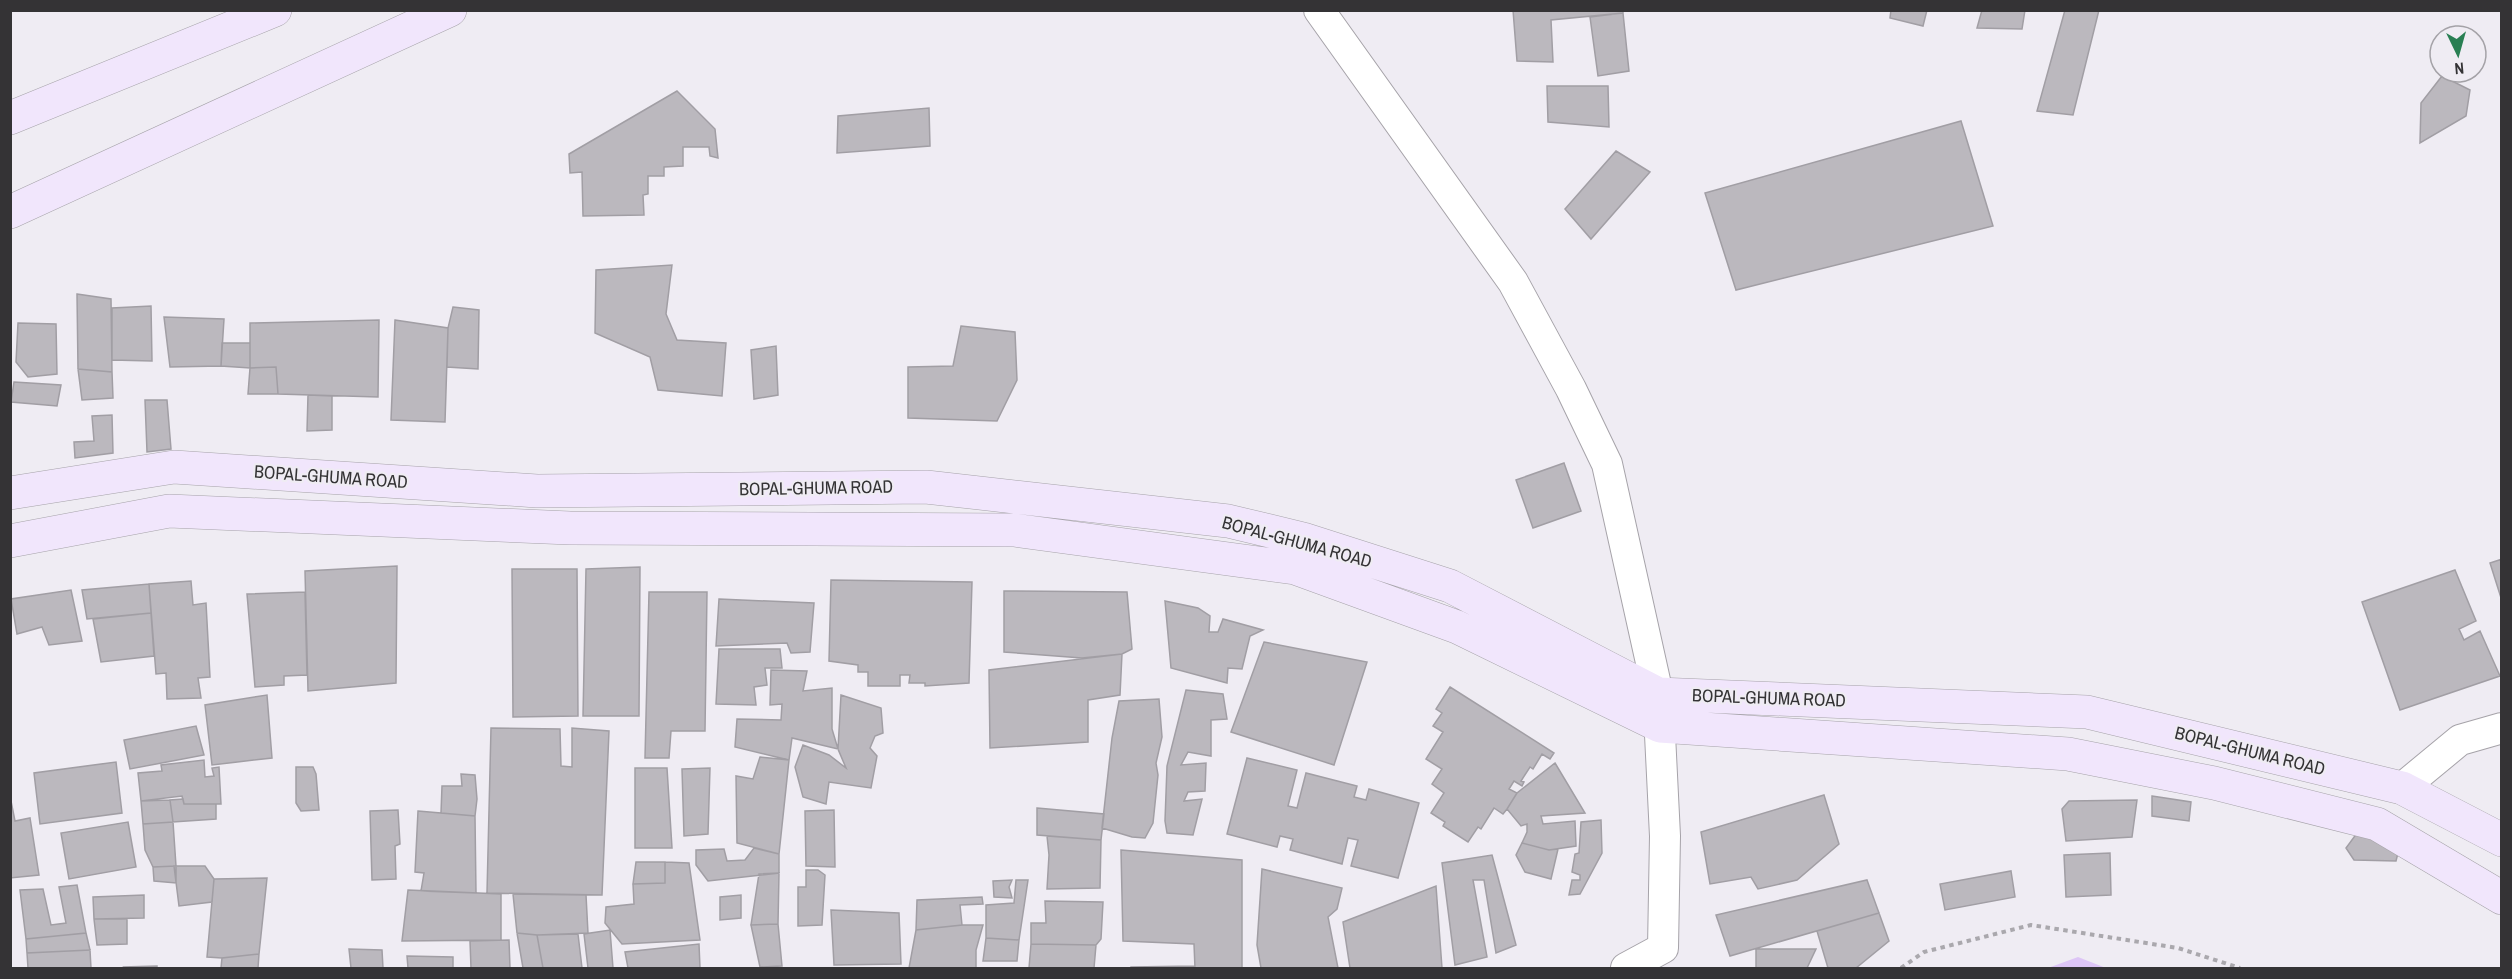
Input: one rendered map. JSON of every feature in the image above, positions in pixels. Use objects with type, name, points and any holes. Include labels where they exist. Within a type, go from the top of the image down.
[{"type":"street","points":[[10,118],[275,10]]},
{"type":"street","points":[[10,212],[450,10]]},
{"type":"street","points":[[1319,10],[1513,282],[1571,389],[1607,464],[1658,694],[1665,836],[1664,958],[1626,969]]},
{"type":"street","name":"BOPAL-GHUMA ROAD","points":[[10,493],[174,467],[537,491],[926,487],[1228,521],[1299,554],[1450,586],[1658,694],[2087,712],[2402,788],[2502,840]]},
{"type":"street","points":[[10,541],[169,511],[570,528],[1014,530],[1299,554],[1457,627],[1660,726],[2068,754],[2214,783],[2377,824],[2502,898]]},
{"type":"street","points":[[2402,788],[2460,740],[2502,728]]},
{"type":"path","points":[[1901,969],[1924,952],[2031,925],[2178,948],[2240,969]]},
{"type":"shaded area","points":[[2078,957],[2106,968],[2048,968]]},
{"type":"building","points":[[1513,10],[1623,10],[1623,13],[1551,20],[1553,62],[1517,61]]},
{"type":"building","points":[[1891,10],[1927,10],[1923,26],[1890,18]]},
{"type":"building","points":[[1982,10],[2025,10],[2022,29],[1977,28]]},
{"type":"building","points":[[2065,10],[2099,10],[2073,115],[2037,111]]},
{"type":"building","points":[[1623,13],[1629,71],[1598,76],[1590,17]]},
{"type":"building","points":[[2436,84],[2458,84],[2470,90],[2466,116],[2420,143],[2421,103]]},
{"type":"building","points":[[1547,86],[1608,86],[1609,127],[1548,122]]},
{"type":"building","points":[[677,91],[715,129],[718,158],[710,156],[709,147],[683,147],[683,166],[664,167],[664,176],[648,176],[648,194],[643,195],[644,215],[583,216],[582,172],[570,173],[569,154]]},
{"type":"building","points":[[929,108],[930,146],[837,153],[838,116]]},
{"type":"building","points":[[1961,121],[1993,226],[1736,290],[1705,193]]},
{"type":"building","points":[[1616,151],[1650,172],[1591,239],[1565,209]]},
{"type":"building","points":[[672,265],[666,314],[677,340],[726,343],[722,396],[658,390],[650,357],[595,333],[596,270]]},
{"type":"building","points":[[77,294],[111,299],[112,372],[78,369]]},
{"type":"building","points":[[151,306],[152,361],[112,360],[112,308]]},
{"type":"building","points":[[453,307],[479,310],[478,369],[447,367],[448,328]]},
{"type":"building","points":[[164,317],[224,319],[221,366],[170,367]]},
{"type":"building","points":[[379,320],[378,397],[278,394],[276,367],[250,368],[250,323]]},
{"type":"building","points":[[395,320],[448,328],[445,422],[391,420]]},
{"type":"building","points":[[18,323],[56,324],[57,374],[28,377],[16,362]]},
{"type":"building","points":[[961,326],[1015,332],[1017,380],[997,421],[908,418],[908,367],[953,366]]},
{"type":"building","points":[[222,343],[250,343],[250,368],[221,366]]},
{"type":"building","points":[[776,346],[778,395],[754,399],[751,350]]},
{"type":"building","points":[[276,367],[278,394],[248,394],[250,368]]},
{"type":"building","points":[[78,369],[112,372],[113,398],[82,400]]},
{"type":"building","points":[[14,382],[61,385],[57,406],[11,402]]},
{"type":"building","points":[[308,395],[332,396],[332,430],[307,431]]},
{"type":"building","points":[[145,400],[167,400],[171,449],[147,452]]},
{"type":"building","points":[[112,415],[113,453],[75,458],[74,442],[94,441],[92,416]]},
{"type":"building","points":[[1564,463],[1581,511],[1533,528],[1516,480]]},
{"type":"building","points":[[2502,559],[2502,601],[2490,563]]},
{"type":"building","points":[[397,566],[396,683],[308,691],[305,571]]},
{"type":"building","points":[[640,567],[639,716],[583,716],[586,569]]},
{"type":"building","points":[[512,569],[577,569],[578,716],[513,717]]},
{"type":"building","points":[[2455,570],[2476,621],[2459,629],[2464,640],[2480,631],[2500,676],[2400,710],[2362,602]]},
{"type":"building","points":[[831,580],[972,582],[969,683],[925,686],[925,683],[909,683],[910,675],[900,675],[900,686],[868,686],[868,672],[858,672],[858,665],[829,661]]},
{"type":"building","points":[[191,581],[193,605],[206,603],[210,677],[198,678],[201,698],[167,699],[166,673],[156,674],[149,584]]},
{"type":"building","points":[[149,584],[151,613],[87,619],[82,590]]},
{"type":"building","points":[[71,590],[82,641],[49,645],[42,627],[17,634],[11,599]]},
{"type":"building","points":[[1004,591],[1127,592],[1132,649],[1122,654],[1082,658],[1004,652]]},
{"type":"building","points":[[305,592],[307,675],[284,676],[284,685],[255,687],[247,594]]},
{"type":"building","points":[[649,592],[707,592],[705,731],[671,731],[669,758],[645,758]]},
{"type":"building","points":[[719,599],[814,603],[810,652],[791,653],[787,643],[716,646]]},
{"type":"building","points":[[1165,601],[1198,608],[1210,616],[1209,632],[1218,632],[1223,619],[1263,630],[1250,636],[1242,669],[1228,668],[1227,683],[1171,668]]},
{"type":"building","points":[[151,613],[154,656],[101,662],[93,619]]},
{"type":"building","points":[[1264,642],[1367,662],[1334,765],[1231,732]]},
{"type":"building","points":[[719,649],[780,649],[782,668],[765,668],[767,685],[754,687],[756,705],[716,704]]},
{"type":"building","points":[[1122,654],[1120,695],[1088,700],[1088,742],[990,748],[989,670]]},
{"type":"building","points":[[771,670],[807,671],[803,691],[832,688],[832,729],[838,749],[792,738],[789,760],[735,747],[737,719],[781,720],[782,704],[770,705]]},
{"type":"building","points":[[1450,687],[1554,753],[1550,759],[1542,754],[1533,769],[1530,767],[1521,781],[1524,782],[1522,786],[1514,781],[1509,789],[1517,793],[1507,809],[1503,814],[1494,808],[1481,829],[1478,827],[1468,842],[1443,826],[1445,822],[1431,813],[1444,793],[1432,784],[1442,769],[1426,759],[1443,732],[1433,726],[1442,713],[1436,709]]},
{"type":"building","points":[[1186,690],[1223,694],[1227,719],[1211,720],[1211,756],[1188,752],[1181,765],[1206,763],[1205,791],[1188,792],[1184,801],[1202,799],[1193,835],[1167,833],[1165,821],[1167,766]]},
{"type":"building","points":[[267,695],[272,758],[212,765],[205,705]]},
{"type":"building","points":[[841,695],[881,708],[883,733],[875,736],[870,748],[877,756],[871,788],[829,782],[826,804],[803,797],[795,767],[803,745],[829,755],[846,768],[838,749]]},
{"type":"building","points":[[1159,699],[1162,737],[1156,763],[1158,775],[1153,823],[1145,838],[1132,837],[1102,828],[1112,738],[1119,701]]},
{"type":"building","points":[[196,726],[204,755],[130,769],[124,740]]},
{"type":"building","points":[[491,728],[560,729],[561,766],[572,767],[572,728],[609,731],[602,895],[487,893]]},
{"type":"building","points":[[760,757],[789,760],[779,854],[737,843],[736,776],[753,779]]},
{"type":"building","points":[[1247,758],[1297,770],[1288,806],[1297,808],[1306,773],[1357,786],[1354,797],[1366,800],[1369,789],[1419,803],[1398,878],[1351,866],[1358,840],[1348,838],[1342,864],[1290,850],[1293,839],[1280,836],[1277,847],[1227,834]]},
{"type":"building","points":[[204,760],[205,777],[214,776],[212,768],[219,767],[221,804],[184,804],[182,796],[141,801],[138,773],[162,771],[161,765]]},
{"type":"building","points":[[116,762],[122,813],[40,824],[34,773]]},
{"type":"building","points":[[1555,763],[1585,813],[1541,816],[1543,824],[1575,821],[1576,846],[1549,850],[1522,843],[1527,832],[1527,824],[1521,826],[1507,809],[1517,793]]},
{"type":"building","points":[[296,767],[313,767],[316,774],[319,810],[301,811],[296,803]]},
{"type":"building","points":[[635,768],[667,768],[672,848],[635,848]]},
{"type":"building","points":[[710,768],[708,834],[684,836],[682,769]]},
{"type":"building","points":[[461,774],[475,775],[477,799],[475,816],[441,813],[442,786],[462,786]]},
{"type":"building","points":[[1824,795],[1839,844],[1797,880],[1758,889],[1751,877],[1710,884],[1701,832]]},
{"type":"building","points":[[10,796],[15,821],[30,818],[39,875],[10,878]]},
{"type":"building","points":[[2152,796],[2191,802],[2189,821],[2152,816]]},
{"type":"building","points":[[183,799],[184,804],[216,804],[216,819],[173,822],[170,800]]},
{"type":"building","points":[[170,800],[173,822],[143,824],[141,801]]},
{"type":"building","points":[[2137,800],[2132,837],[2066,841],[2062,809],[2069,801]]},
{"type":"building","points":[[1037,808],[1104,814],[1101,840],[1037,835]]},
{"type":"building","points":[[398,810],[400,844],[395,846],[396,879],[372,880],[370,811]]},
{"type":"building","points":[[834,810],[835,867],[806,866],[805,811]]},
{"type":"building","points":[[418,811],[475,816],[476,893],[421,891],[424,873],[415,872]]},
{"type":"building","points":[[1601,820],[1602,853],[1580,894],[1569,895],[1572,880],[1580,880],[1580,875],[1572,872],[1575,854],[1579,853],[1581,822]]},
{"type":"building","points":[[128,822],[136,867],[69,879],[61,833]]},
{"type":"building","points":[[173,822],[176,866],[153,867],[145,850],[143,824]]},
{"type":"building","points":[[2357,833],[2400,845],[2396,861],[2354,860],[2346,848]]},
{"type":"building","points":[[1047,836],[1101,840],[1100,888],[1047,889],[1049,855]]},
{"type":"building","points":[[1522,843],[1549,850],[1558,849],[1551,879],[1525,872],[1516,855]]},
{"type":"building","points":[[754,848],[779,854],[779,873],[708,881],[696,865],[696,850],[724,849],[727,861],[745,860]]},
{"type":"building","points":[[1121,850],[1242,860],[1242,968],[1195,968],[1194,944],[1123,941]]},
{"type":"building","points":[[2110,853],[2111,895],[2066,897],[2064,855]]},
{"type":"building","points":[[1492,855],[1516,945],[1496,953],[1484,880],[1473,880],[1487,957],[1455,965],[1442,863]]},
{"type":"building","points":[[636,862],[665,862],[665,883],[633,884]]},
{"type":"building","points":[[665,862],[689,863],[700,940],[622,944],[605,923],[606,907],[634,904],[633,884],[665,883]]},
{"type":"building","points":[[174,866],[205,866],[214,879],[212,902],[179,906]]},
{"type":"building","points":[[176,866],[176,883],[154,881],[153,867]]},
{"type":"building","points":[[1262,869],[1342,888],[1337,909],[1328,917],[1338,968],[1261,968],[1257,945]]},
{"type":"building","points":[[806,870],[818,870],[825,875],[822,925],[798,926],[798,887],[806,887]]},
{"type":"building","points":[[2011,871],[2015,897],[1945,910],[1940,884]]},
{"type":"building","points":[[779,873],[778,924],[751,925],[759,874]]},
{"type":"building","points":[[267,878],[259,954],[222,958],[207,957],[214,879]]},
{"type":"building","points":[[1012,880],[1009,887],[1012,898],[994,897],[993,881]]},
{"type":"building","points":[[1016,880],[1028,880],[1019,940],[986,938],[986,905],[1014,903]]},
{"type":"building","points":[[1867,880],[1879,913],[1730,956],[1716,915]]},
{"type":"building","points":[[77,885],[86,933],[26,939],[20,890],[43,889],[51,925],[66,923],[59,887]]},
{"type":"building","points":[[1436,886],[1442,968],[1350,968],[1343,922]]},
{"type":"building","points":[[408,890],[501,894],[501,940],[402,941]]},
{"type":"building","points":[[513,894],[586,895],[588,933],[537,935],[517,933]]},
{"type":"building","points":[[144,895],[144,918],[94,919],[93,897]]},
{"type":"building","points":[[741,895],[741,918],[720,920],[720,897]]},
{"type":"building","points":[[982,897],[983,904],[960,905],[962,925],[916,930],[917,900]]},
{"type":"building","points":[[1045,901],[1103,902],[1101,939],[1096,945],[1031,944],[1031,923],[1046,923]]},
{"type":"building","points":[[831,910],[899,913],[901,964],[834,965]]},
{"type":"building","points":[[1879,913],[1889,941],[1856,968],[1828,968],[1817,931]]},
{"type":"building","points":[[94,919],[127,919],[127,944],[97,945]]},
{"type":"building","points":[[778,924],[782,966],[760,967],[751,925]]},
{"type":"building","points":[[983,925],[976,950],[976,968],[909,968],[916,930]]},
{"type":"building","points":[[610,930],[613,968],[588,968],[584,934]]},
{"type":"building","points":[[86,933],[90,950],[27,953],[26,939]]},
{"type":"building","points":[[517,933],[537,935],[543,968],[523,968]]},
{"type":"building","points":[[578,934],[582,968],[543,968],[537,935]]},
{"type":"building","points":[[986,938],[1019,940],[1017,961],[983,961]]},
{"type":"building","points":[[509,940],[510,968],[471,968],[470,941]]},
{"type":"building","points":[[699,944],[700,968],[628,968],[625,952]]},
{"type":"building","points":[[1031,944],[1096,945],[1094,968],[1029,968]]},
{"type":"building","points":[[349,949],[382,950],[383,968],[351,968]]},
{"type":"building","points":[[1756,949],[1816,949],[1807,968],[1756,968]]},
{"type":"building","points":[[90,950],[91,968],[28,968],[27,953]]},
{"type":"building","points":[[259,954],[258,968],[221,968],[222,958]]},
{"type":"building","points":[[407,956],[453,957],[453,968],[408,968]]},
{"type":"building","points":[[157,966],[157,968],[124,967]]},
{"type":"building","points":[[1194,966],[1195,968],[1131,968],[1131,967]]}]
